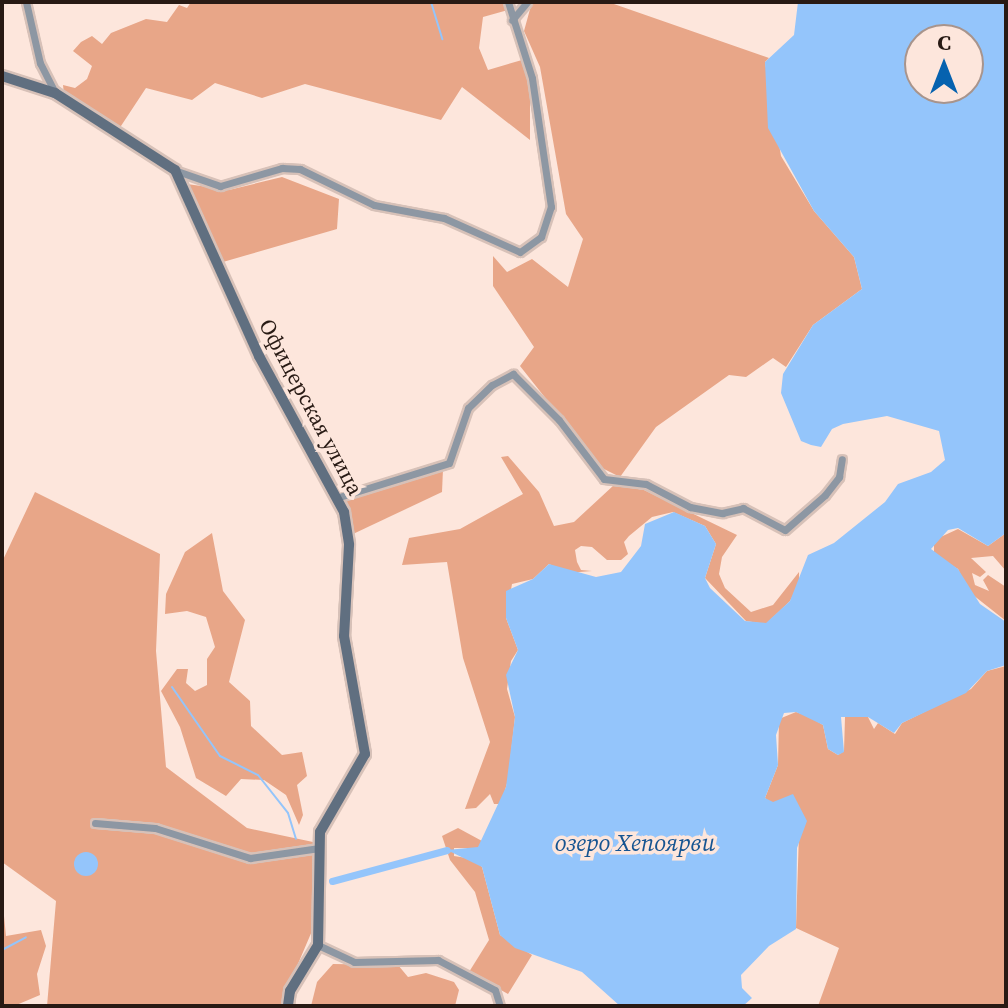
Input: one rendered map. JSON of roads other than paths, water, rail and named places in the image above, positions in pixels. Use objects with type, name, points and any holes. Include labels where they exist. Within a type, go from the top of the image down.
[{"type":"street","points":[[26,2],[40,63],[55,93]]},
{"type":"street","points":[[2,76],[55,93],[188,179],[220,186],[282,168],[300,169],[374,205],[444,218],[520,252],[541,237],[551,207],[532,78],[508,2]]},
{"type":"street","points":[[512,20],[527,2]]},
{"type":"street","name":"Офицерская улица","points":[[175,170],[259,356],[336,498],[348,527],[344,636],[365,754],[328,813],[319,851],[318,945]]},
{"type":"street","points":[[336,498],[449,463],[468,408],[505,376],[522,378],[604,479],[646,484],[701,510],[722,513],[743,508],[785,530],[825,495],[839,477],[842,459]]},
{"type":"street","points":[[95,823],[155,828],[250,858],[319,851]]},
{"type":"street","points":[[288,1006],[290,991],[318,945],[354,962],[438,960],[495,990],[500,1006]]},
{"type":"water","name":"озеро Хепоярви","points":[[798,2],[1006,2],[1006,533],[988,546],[958,528],[948,530],[931,549],[958,569],[980,604],[1006,622],[1006,665],[987,671],[966,693],[902,723],[894,733],[868,717],[841,717],[844,752],[838,755],[828,749],[823,725],[796,712],[784,713],[776,735],[778,765],[765,798],[773,802],[793,794],[807,821],[797,848],[796,929],[769,946],[741,975],[742,988],[752,998],[743,1006],[620,1006],[582,972],[515,948],[500,935],[482,867],[447,850],[478,847],[506,787],[515,717],[506,675],[518,650],[506,618],[506,591],[533,579],[549,564],[596,577],[621,572],[641,546],[645,524],[674,512],[705,526],[716,544],[705,578],[710,588],[745,621],[766,623],[790,601],[808,555],[834,543],[885,502],[898,484],[931,472],[945,460],[939,431],[887,416],[832,429],[821,447],[801,441],[781,393],[783,374],[813,325],[862,289],[854,257],[814,211],[768,128],[765,62],[794,35]]},
{"type":"water","points":[[86,852],[95,855],[98,864],[95,873],[86,876],[77,873],[74,864],[77,855]]},
{"type":"waterway","points":[[431,2],[442,39]]},
{"type":"waterway","points":[[172,687],[220,756],[258,775],[288,813],[296,839]]},
{"type":"waterway","points":[[332,881],[447,850]]},
{"type":"waterway","points":[[2,950],[26,937]]}]
